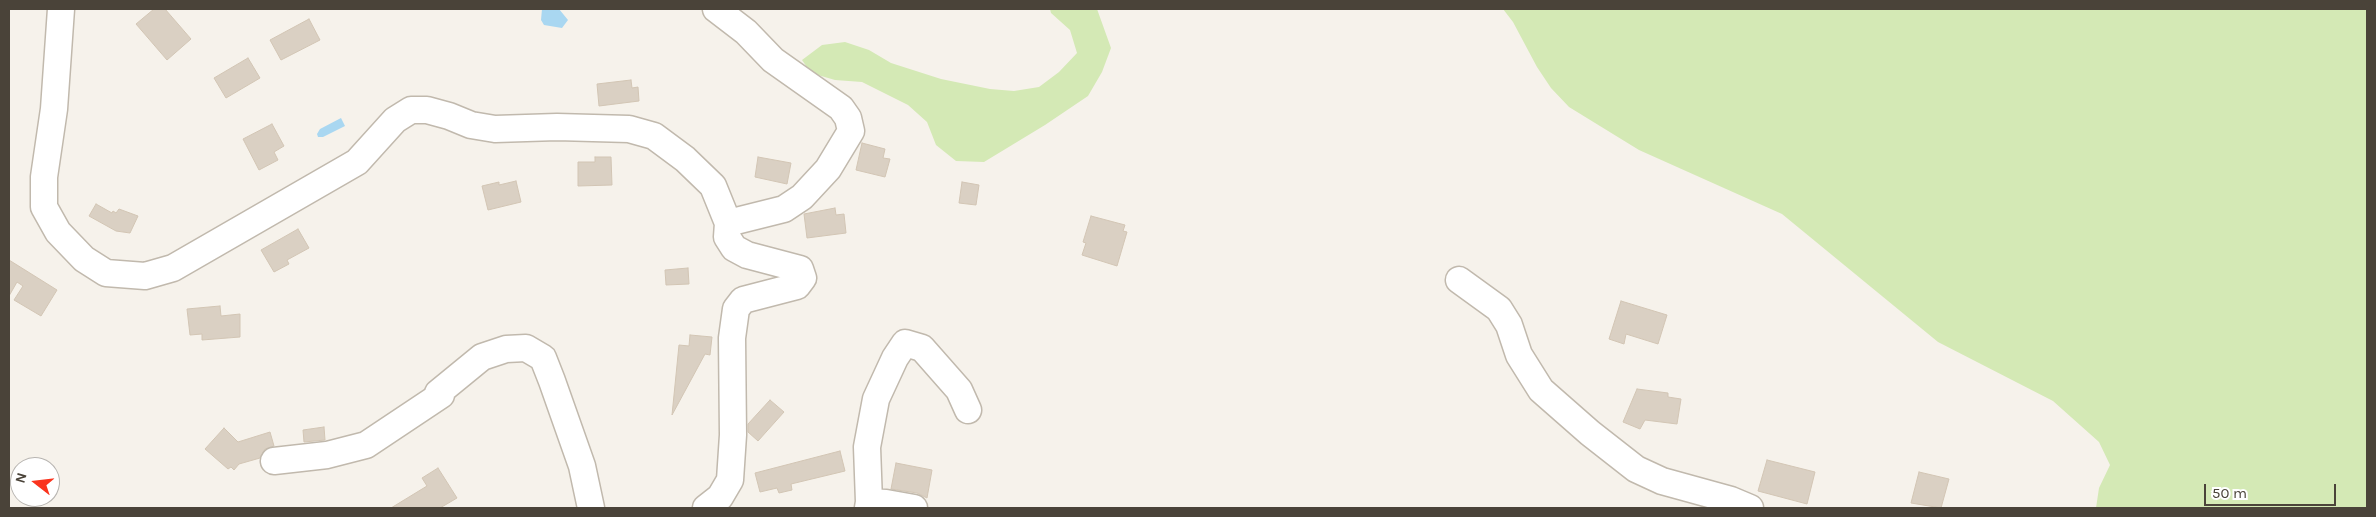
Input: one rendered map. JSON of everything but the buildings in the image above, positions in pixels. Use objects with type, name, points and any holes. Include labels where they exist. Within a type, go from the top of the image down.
[{"type":"street","points":[[716,9],[746,32],[773,60],[841,108],[848,118],[851,131],[828,169],[802,197],[784,209],[728,222]]},
{"type":"street","points":[[57,11],[54,109],[44,177],[44,207],[58,232],[84,259],[106,273],[145,276],[173,268],[357,162],[395,120],[411,110],[427,110],[471,125],[495,130],[557,127],[629,129],[654,136],[685,159],[713,186],[728,222],[727,237],[734,248],[746,255],[800,269],[803,278],[797,286],[743,300],[736,309],[732,338],[733,435],[730,480],[720,497],[706,508]]},
{"type":"street","points":[[1459,280],[1499,309],[1509,325],[1519,355],[1541,390],[1604,444],[1636,469],[1662,481],[1731,500],[1750,508]]},
{"type":"street","points":[[914,508],[886,503],[868,505],[867,447],[876,398],[895,358],[905,343],[922,348],[959,390],[968,410]]},
{"type":"street","points":[[274,461],[327,455],[366,445],[441,395],[438,393],[482,357],[506,348],[526,348],[543,358],[582,466],[591,508]]},
{"type":"green space","points":[[1050,9],[1097,9],[1111,48],[1102,72],[1088,96],[984,162],[956,161],[936,145],[927,122],[908,105],[862,82],[835,80],[811,73],[802,60],[822,45],[845,42],[869,50],[891,63],[941,79],[990,89],[1014,91],[1039,87],[1059,72],[1077,53],[1070,30],[1051,13]]},
{"type":"green space","points":[[1503,9],[2367,9],[2367,508],[2096,508],[2099,488],[2110,465],[2099,442],[2053,401],[1938,342],[1782,214],[1639,150],[1569,107],[1551,88],[1537,67],[1513,22]]},
{"type":"water","points":[[542,9],[559,9],[568,20],[562,28],[544,25],[541,20]]},
{"type":"water","points":[[341,118],[345,126],[323,137],[318,137],[317,134],[320,129]]}]
